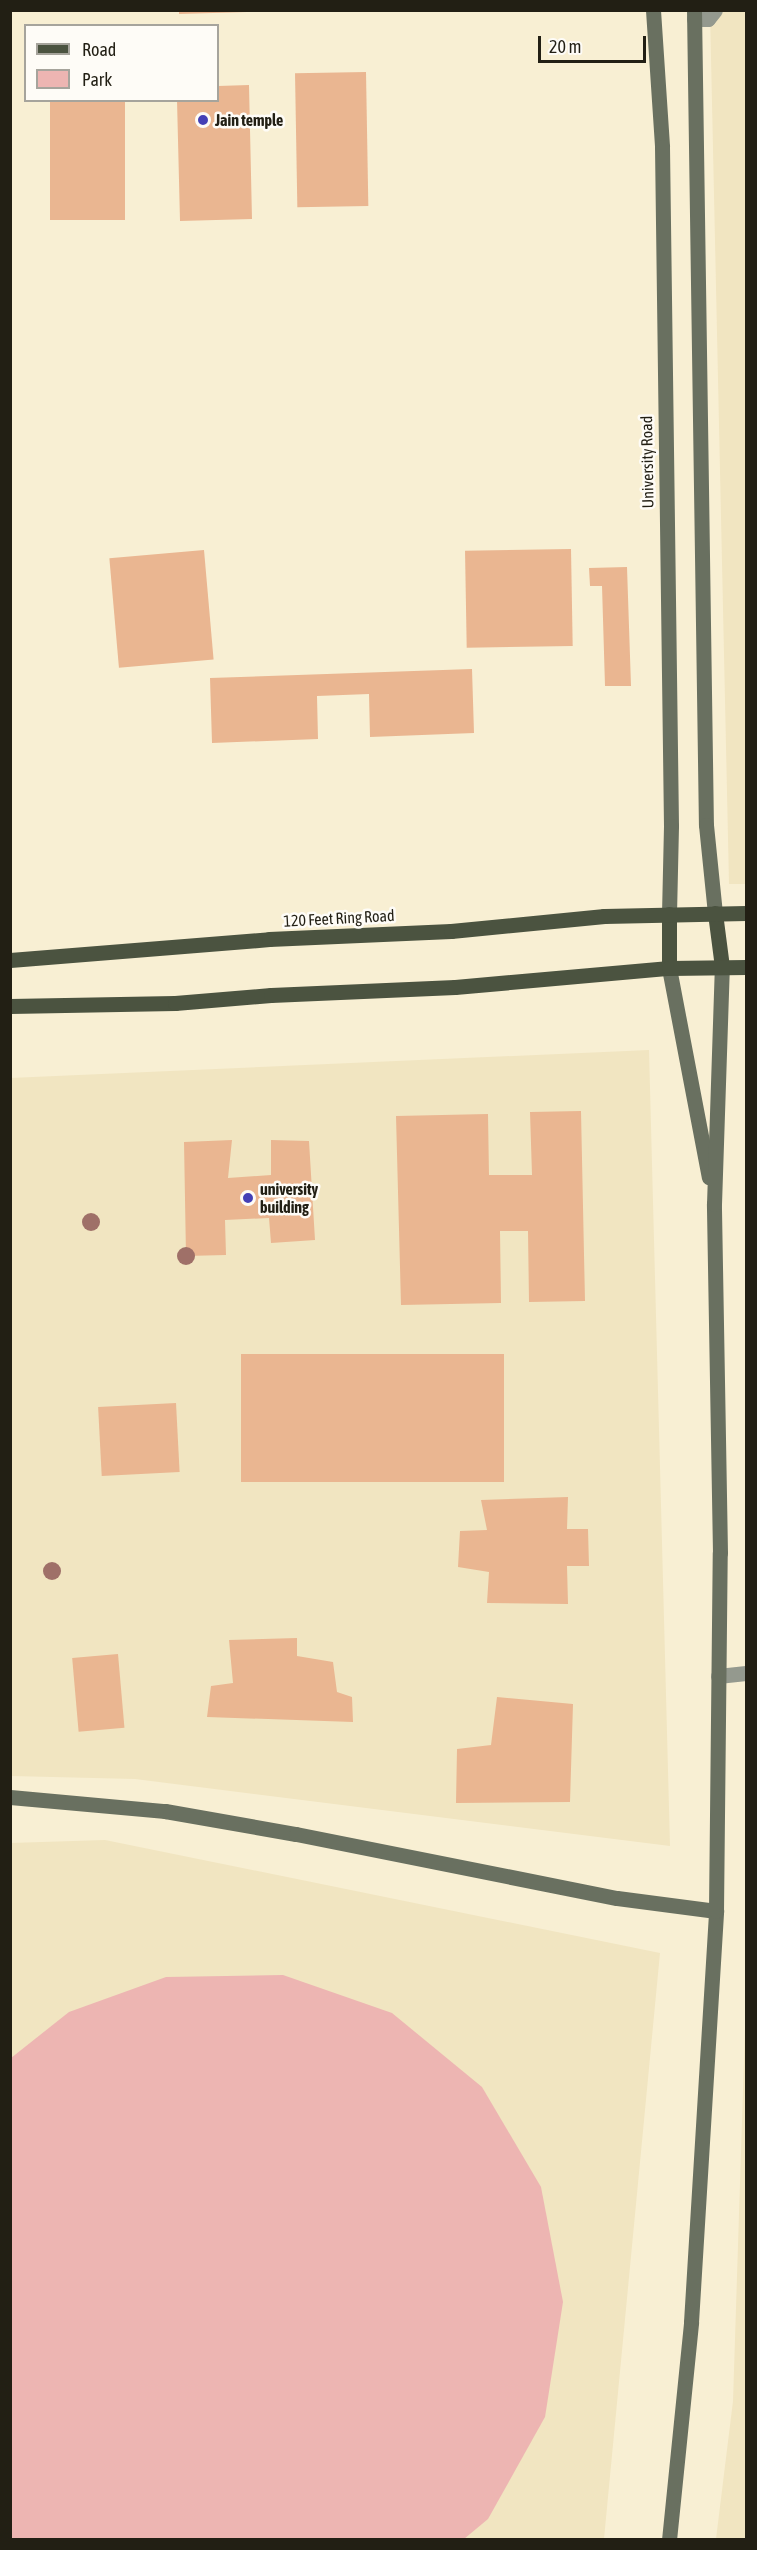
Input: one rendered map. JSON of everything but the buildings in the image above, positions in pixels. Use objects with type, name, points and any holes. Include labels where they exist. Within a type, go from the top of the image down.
[{"type":"main road","name":"120 Feet Ring Road","points":[[10,960],[269,939],[451,931],[603,916],[715,913]]},
{"type":"main road","points":[[722,967],[715,913],[747,913]]},
{"type":"main road","points":[[669,914],[669,968]]},
{"type":"main road","points":[[10,1006],[175,1003],[271,995],[455,987],[669,968],[747,967]]},
{"type":"street","name":"University Road","points":[[653,10],[662,147],[671,826],[669,914]]},
{"type":"street","points":[[694,15],[705,783],[706,825],[715,913]]},
{"type":"street","points":[[669,2540],[692,2311],[716,1911],[720,1553],[714,1204],[722,967]]},
{"type":"street","points":[[669,968],[714,1204]]},
{"type":"street","points":[[10,1797],[165,1811],[296,1834],[617,1898],[716,1911]]},
{"type":"lane","points":[[694,15],[708,19],[715,10]]},
{"type":"lane","points":[[718,1676],[747,1673]]},
{"type":"shaded area","points":[[710,11],[746,11],[746,884],[729,884]]},
{"type":"shaded area","points":[[649,1050],[670,1846],[135,1779],[11,1776],[10,1078]]},
{"type":"shaded area","points":[[105,1840],[660,1953],[604,2539],[11,2539],[10,1843]]},
{"type":"shaded area","points":[[746,1997],[746,2539],[716,2539],[733,2401]]},
{"type":"green space","points":[[283,1975],[392,2013],[482,2087],[541,2187],[563,2302],[545,2417],[488,2519],[464,2539],[11,2539],[11,2058],[69,2012],[166,1977]]},
{"type":"place","name":"Jain temple","points":[[203,120]]},
{"type":"place","name":"university building","points":[[248,1198]]}]
